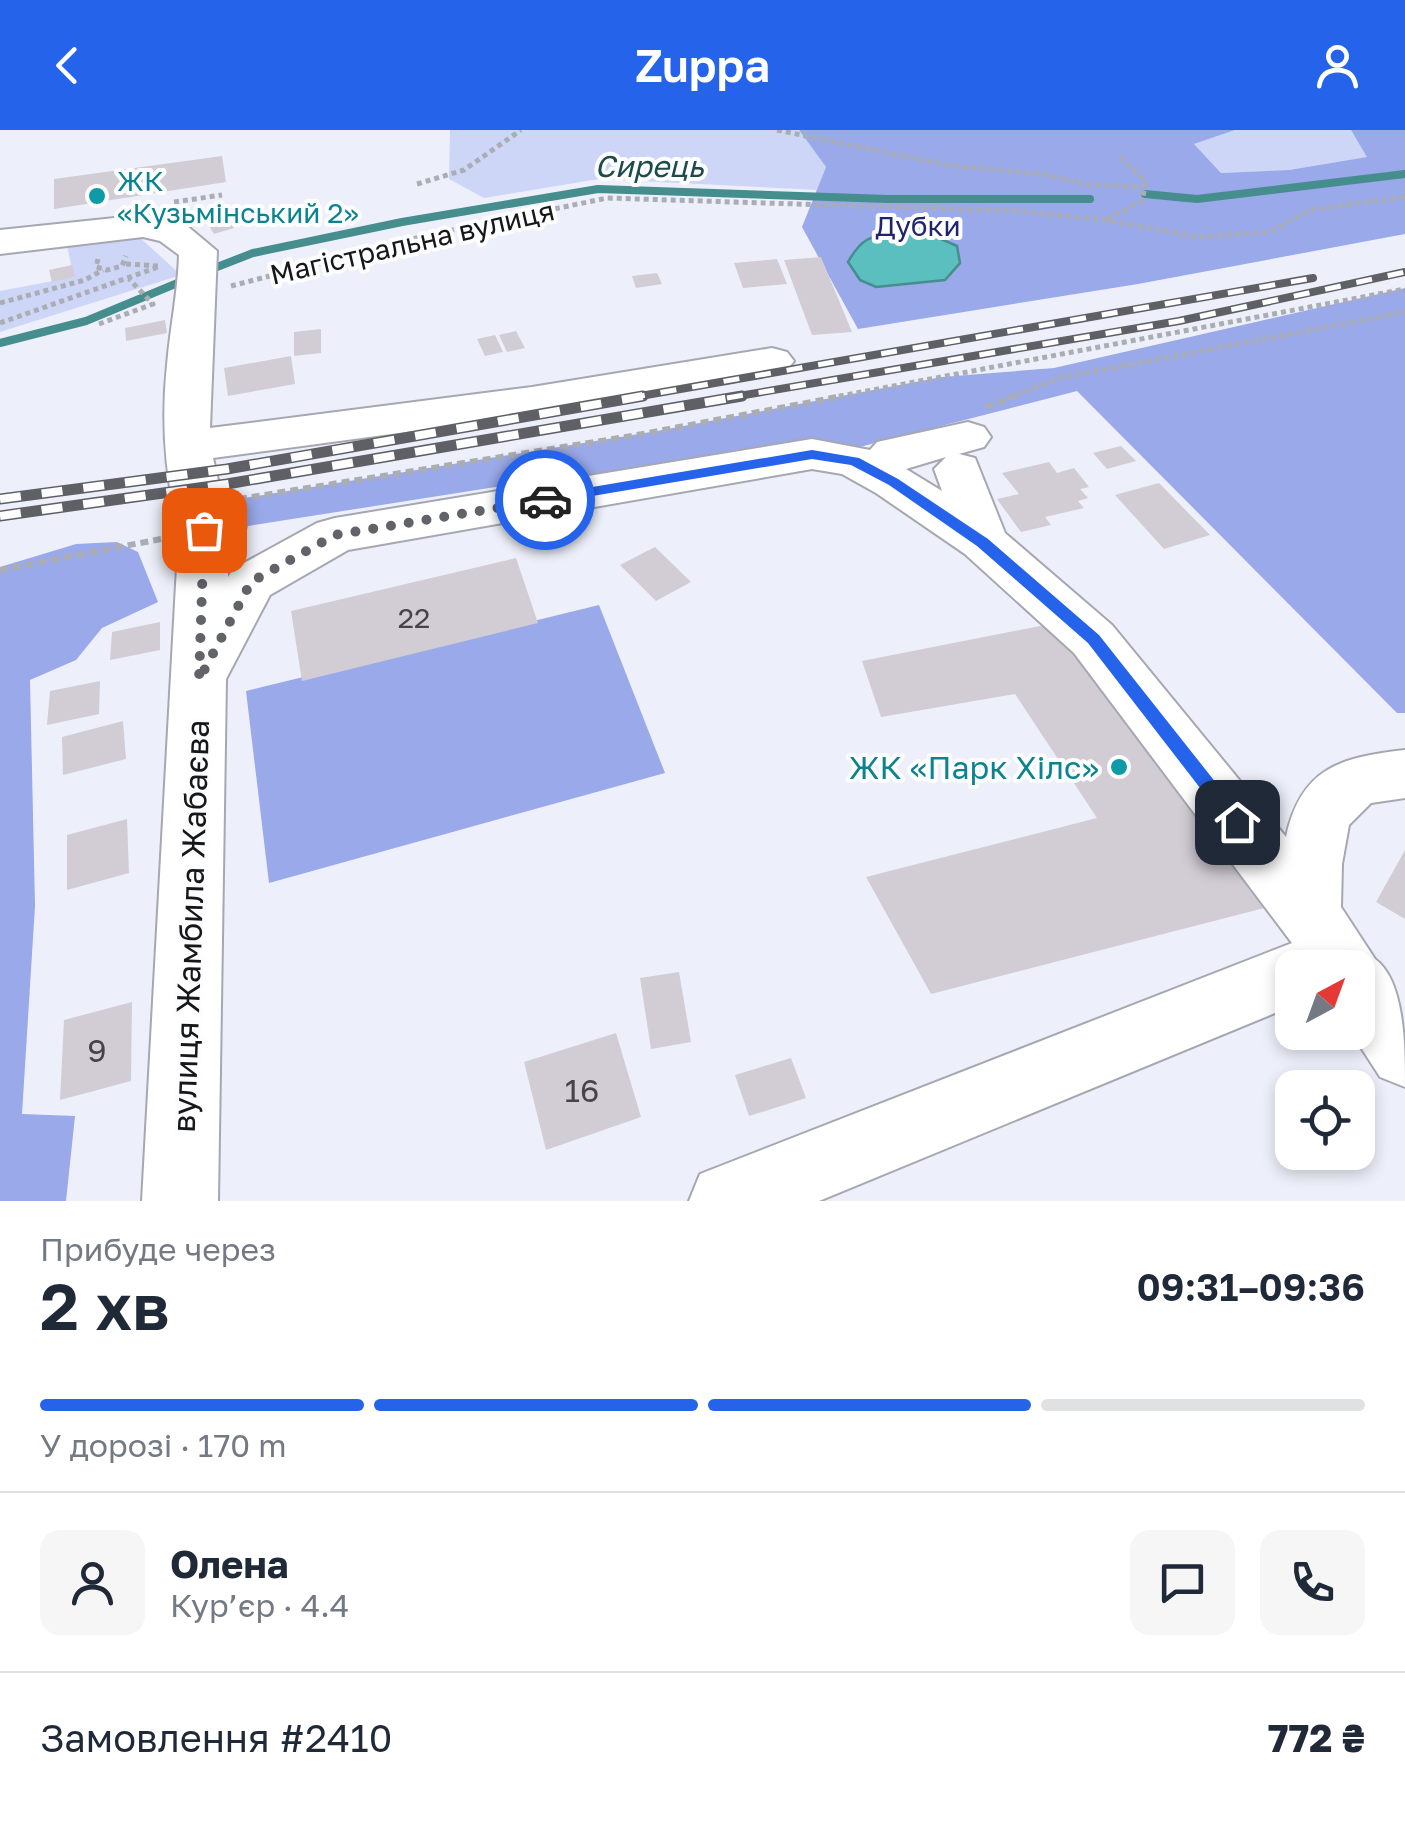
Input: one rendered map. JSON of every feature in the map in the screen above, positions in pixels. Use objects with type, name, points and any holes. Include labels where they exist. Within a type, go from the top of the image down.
[{"type":"street","points":[[0,242],[143,226],[173,233],[198,252],[200,294]]},
{"type":"street","name":"вулиця Жамбила Жабаєва","points":[[180,1201],[204,530],[190,484],[188,366],[200,294]]},
{"type":"street","points":[[188,446],[532,400],[772,361]]},
{"type":"street","points":[[875,472],[894,453],[963,453],[982,542]]},
{"type":"street","points":[[199,680],[251,582],[335,535],[812,454],[854,461],[982,542],[1093,639],[1318,950]]},
{"type":"street","points":[[1324,950],[1311,864],[1321,814],[1355,780],[1405,774]]},
{"type":"street","points":[[728,1201],[1275,980]]},
{"type":"street","points":[[1375,1018],[1405,1053]]},
{"type":"path","points":[[417,184],[464,170],[521,130]]},
{"type":"path","points":[[777,130],[946,165],[1048,174],[1084,184],[1144,186]]},
{"type":"path","points":[[1106,220],[1142,201],[1146,180],[1120,157]]},
{"type":"path","name":"Магістральна вулиця","points":[[200,294],[424,236],[607,198],[1018,211],[1106,220],[1198,237],[1270,232],[1310,210],[1405,197]]},
{"type":"path","points":[[95,250],[103,256]]},
{"type":"path","points":[[149,252],[161,266]]},
{"type":"path","points":[[125,264],[161,266]]},
{"type":"path","points":[[0,322],[161,266]]},
{"type":"path","points":[[0,303],[85,280],[103,270]]},
{"type":"path","points":[[99,324],[153,304],[130,278]]},
{"type":"path","points":[[85,280],[94,291]]},
{"type":"path","points":[[0,570],[204,530],[232,500],[632,436],[1405,290]]},
{"type":"path","points":[[963,453],[977,410],[1060,378],[1405,312]]},
{"type":"shaded area","points":[[450,130],[799,130],[826,167],[817,190],[599,179],[484,198],[449,179]]},
{"type":"shaded area","points":[[1235,130],[1351,130],[1368,157],[1289,170],[1221,173],[1194,144]]},
{"type":"shaded area","points":[[932,235],[957,246],[960,263],[945,280],[876,287],[860,280],[848,262],[857,248],[873,237]]},
{"type":"shaded area","points":[[138,236],[181,275],[0,332],[0,291],[74,277],[66,242]]},
{"type":"green space","name":"Дубки","points":[[799,130],[1235,130],[1194,144],[1221,173],[1289,170],[1367,157],[1351,130],[1405,130],[1405,234],[1138,284],[858,329],[802,227],[826,167]]},
{"type":"green space","points":[[1405,288],[1405,713],[1397,713],[1077,391],[809,460],[528,508],[514,484],[248,526],[226,607],[204,530],[232,500],[657,431],[942,377],[1054,368]]},
{"type":"green space","points":[[117,542],[138,552],[158,602],[102,628],[76,660],[30,680],[35,906],[22,1114],[75,1116],[66,1201],[0,1201],[0,567],[76,544]]},
{"type":"green space","points":[[599,605],[665,773],[269,883],[246,691]]},
{"type":"building","name":"ЖК «Кузьмінський 2»","points":[[222,156],[226,182],[54,209],[54,179]]},
{"type":"building","points":[[227,219],[234,228],[214,234],[208,224]]},
{"type":"building","points":[[821,257],[852,332],[812,335],[784,260]]},
{"type":"building","points":[[777,259],[787,284],[743,288],[734,263]]},
{"type":"building","points":[[72,265],[75,277],[52,282],[49,270]]},
{"type":"building","points":[[657,273],[662,284],[636,288],[632,276]]},
{"type":"building","points":[[165,320],[167,333],[126,341],[125,328]]},
{"type":"building","points":[[321,329],[321,353],[294,356],[294,332]]},
{"type":"building","points":[[516,331],[525,348],[507,352],[499,335]]},
{"type":"building","points":[[495,335],[503,352],[485,356],[477,339]]},
{"type":"building","points":[[291,356],[295,384],[228,396],[224,368]]},
{"type":"building","points":[[1121,446],[1136,461],[1107,469],[1093,453]]},
{"type":"building","points":[[1049,462],[1057,473],[1074,468],[1089,487],[1080,489],[1088,498],[1078,501],[1084,508],[1045,517],[1051,525],[1021,532],[997,499],[1019,494],[1002,473]]},
{"type":"building","points":[[1159,483],[1210,535],[1164,549],[1115,495]]},
{"type":"building","points":[[655,547],[691,582],[656,601],[620,565]]},
{"type":"building","points":[[516,558],[538,623],[302,681],[291,611]]},
{"type":"building","name":"ЖК «Парк Хілс»","points":[[1065,621],[1276,905],[931,994],[866,877],[1097,818],[1015,694],[881,717],[862,661]]},
{"type":"building","points":[[160,622],[160,650],[110,660],[112,632]]},
{"type":"building","points":[[100,681],[99,714],[47,725],[50,691]]},
{"type":"building","points":[[123,721],[126,759],[63,775],[62,737]]},
{"type":"building","points":[[127,819],[129,873],[67,890],[67,835]]},
{"type":"building","points":[[1405,850],[1405,919],[1376,902]]},
{"type":"building","points":[[679,972],[691,1042],[651,1049],[640,978]]},
{"type":"building","points":[[132,1002],[131,1081],[60,1100],[64,1020]]},
{"type":"building","points":[[616,1033],[641,1117],[546,1150],[524,1062]]},
{"type":"building","points":[[791,1058],[806,1098],[749,1116],[735,1075]]},
{"type":"waterway","name":"Сирець","points":[[1145,194],[1197,199],[1405,174]]},
{"type":"waterway","name":"Сирець","points":[[217,267],[253,253],[402,222],[598,189],[888,199],[1090,199]]},
{"type":"waterway","name":"Сирець","points":[[0,343],[86,321],[180,282]]},
{"type":"railway","points":[[727,398],[1179,321],[1405,272]]},
{"type":"railway","points":[[629,398],[1313,278]]},
{"type":"railway","points":[[0,499],[227,469],[643,396]]},
{"type":"railway","points":[[0,516],[227,484],[742,396]]},
{"type":"way so far","points":[[204,530],[199,680],[251,582],[335,535],[545,500]]},
{"type":"place","name":"ЖК «Кузьмінський 2»","points":[[97,196]]},
{"type":"place","name":"ЖК «Парк Хілс»","points":[[1119,767]]},
{"type":"route","points":[[545,500],[812,454],[854,461],[894,482],[982,542],[1093,639],[1237,822]]}]
